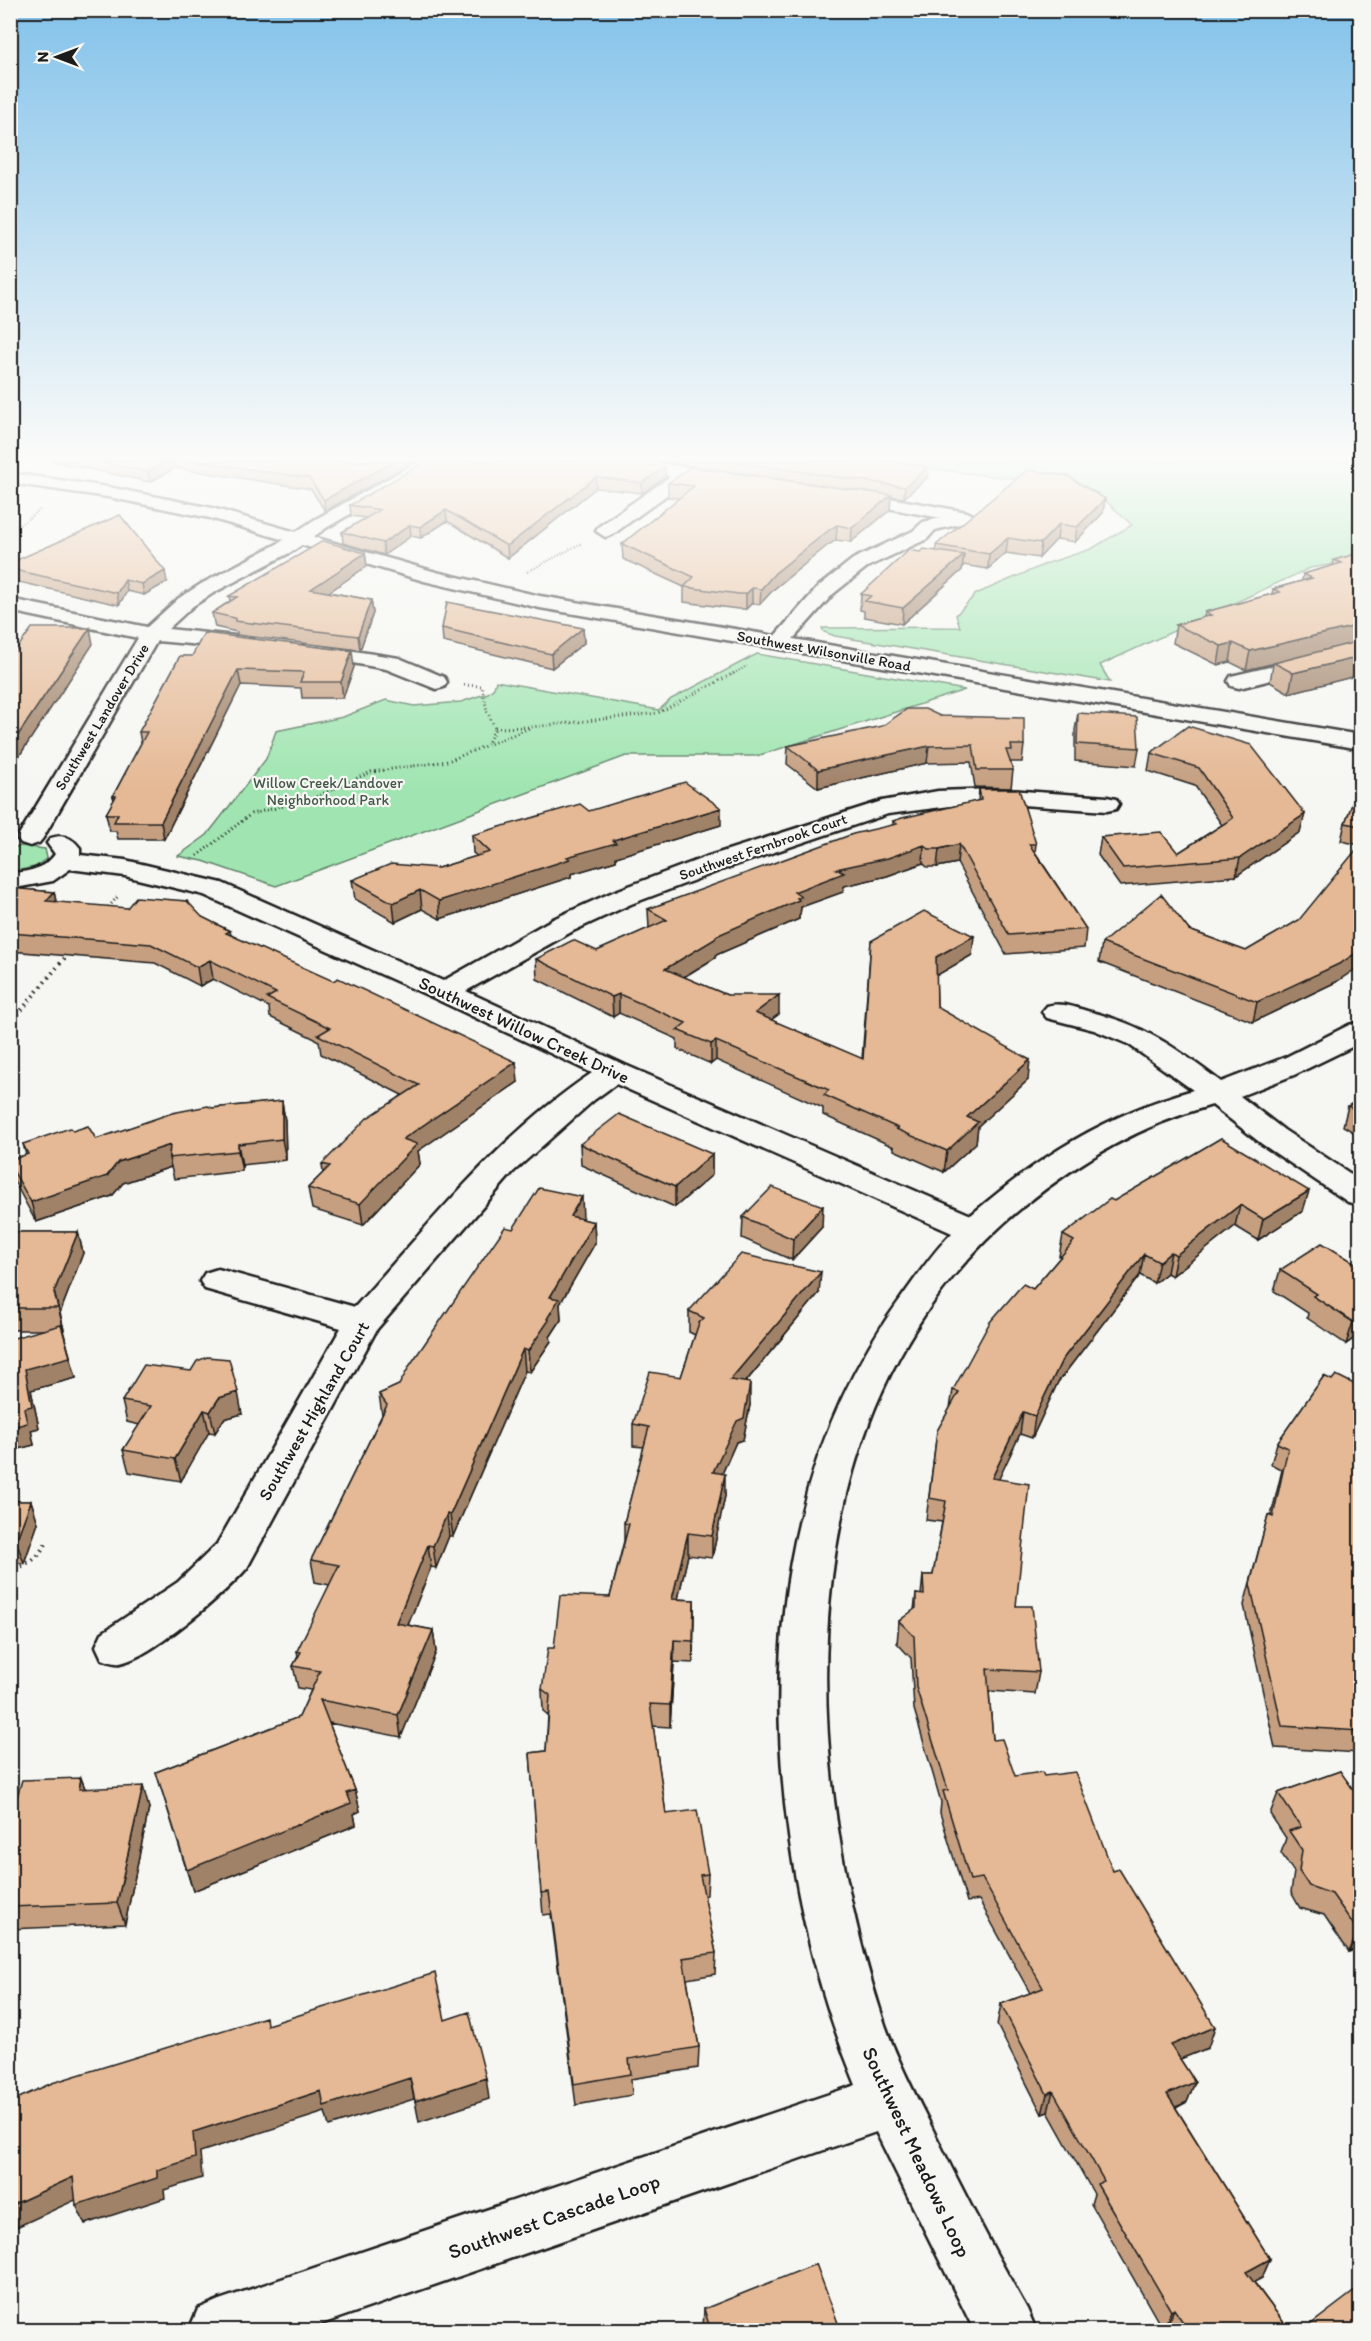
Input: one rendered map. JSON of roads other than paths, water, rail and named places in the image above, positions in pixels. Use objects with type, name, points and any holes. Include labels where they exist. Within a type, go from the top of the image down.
[{"type":"street","name":"Southwest Landover Drive","points":[[20,839],[151,634],[186,602],[241,570]]},
{"type":"street","name":"Southwest Wilsonville Road","points":[[406,570],[489,591],[1360,742]]},
{"type":"street","points":[[779,643],[826,590],[851,570]]},
{"type":"street","points":[[10,605],[151,634],[264,645]]},
{"type":"street","points":[[10,627],[40,611]]},
{"type":"street","points":[[286,648],[391,663],[436,682]]},
{"type":"street","points":[[1239,681],[1335,657]]},
{"type":"street","name":"Southwest Fernbrook Court","points":[[444,992],[563,925],[622,898],[715,863],[882,808],[915,801],[985,795],[1107,804]]},
{"type":"street","points":[[10,881],[45,874],[65,861],[68,854],[67,848],[60,843],[20,839]]},
{"type":"street","name":"Southwest Willow Creek Drive","points":[[65,861],[125,868],[213,889],[444,992],[614,1072],[975,1230]]},
{"type":"street","points":[[1057,1012],[1104,1024],[1139,1038],[1218,1094],[1273,1137],[1360,1195]]},
{"type":"street","name":"Southwest Meadows Loop","points":[[1006,2331],[948,2226],[889,2101],[850,1998],[820,1877],[805,1779],[801,1693],[811,1554],[826,1492],[844,1436],[867,1382],[894,1332],[922,1291],[975,1230],[1047,1172],[1095,1143],[1160,1110],[1258,1080],[1360,1031]]},
{"type":"street","name":"Southwest Highland Court","points":[[118,1646],[194,1596],[232,1556],[363,1322],[501,1165],[575,1100],[614,1072]]},
{"type":"street","points":[[218,1281],[363,1322]]},
{"type":"street","name":"Southwest Cascade Loop","points":[[219,2331],[889,2101]]},
{"type":"park label","name":"Willow Creek/Landover Neighborhood Park","points":[[328,792]]}]
